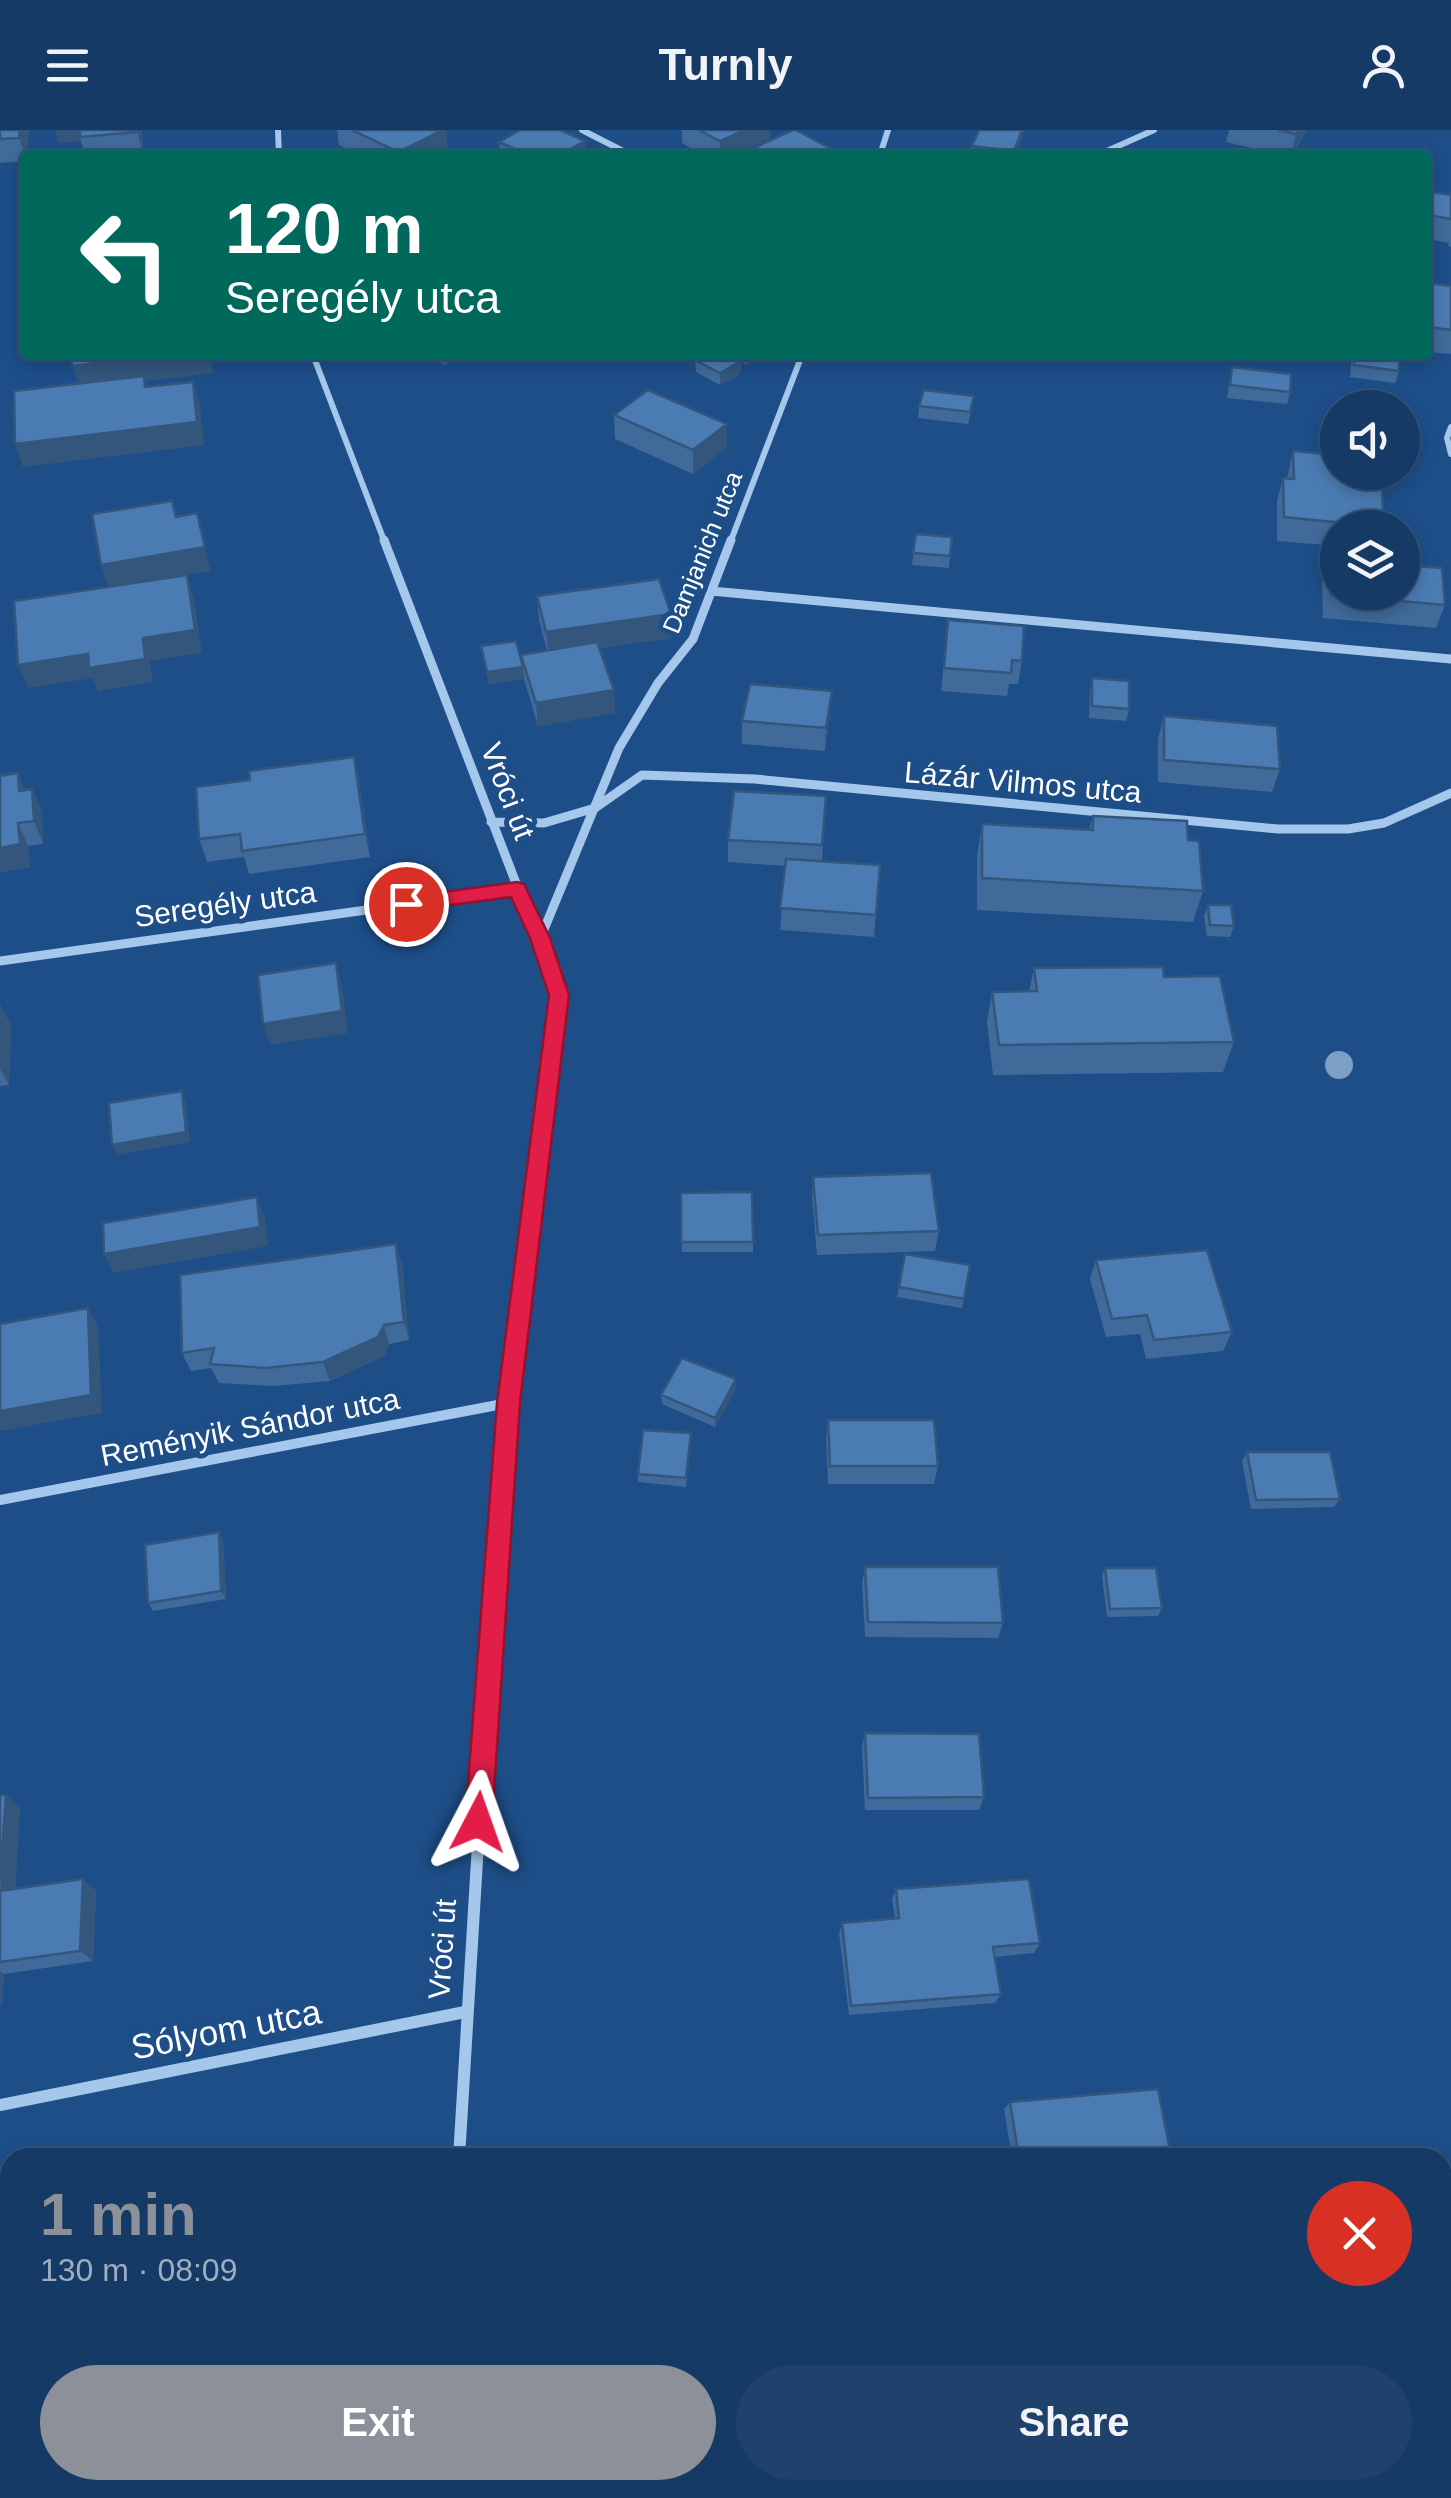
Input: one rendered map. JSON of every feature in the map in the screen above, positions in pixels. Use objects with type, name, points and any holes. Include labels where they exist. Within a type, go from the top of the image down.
[{"type":"street","points":[[582,130],[621,150]]},
{"type":"street","points":[[1109,150],[1154,130]]},
{"type":"street","name":"Vróci út","points":[[315,360],[559,995],[508,1403],[464,2012],[459,2148]]},
{"type":"street","name":"Damjanich utca","points":[[540,938],[619,748],[658,683],[693,639],[800,360]]},
{"type":"street","points":[[1451,427],[1447,438],[1451,454]]},
{"type":"street","points":[[711,591],[1451,659]]},
{"type":"street","name":"Lázár Vilmos utca","points":[[595,808],[642,775],[756,780],[1278,829],[1348,829],[1384,823],[1451,793]]},
{"type":"street","points":[[491,822],[544,823],[595,808]]},
{"type":"street","name":"Seregély utca","points":[[0,961],[517,889]]},
{"type":"street","name":"Reményik Sándor utca","points":[[0,1500],[508,1403]]},
{"type":"street","name":"Sólyom utca","points":[[0,2106],[464,2012]]},
{"type":"building","points":[[0,130],[20,130],[19,138],[0,139]]},
{"type":"building","points":[[80,130],[137,130],[137,132],[80,137]]},
{"type":"building","points":[[352,130],[443,130],[402,150],[394,150]]},
{"type":"building","points":[[520,130],[560,130],[585,141],[569,150],[517,150],[499,142]]},
{"type":"building","points":[[699,130],[745,130],[720,141]]},
{"type":"building","points":[[796,130],[833,150],[749,150]]},
{"type":"building","points":[[979,130],[1022,130],[1014,150],[972,146]]},
{"type":"building","points":[[1432,192],[1451,195],[1451,219],[1432,216]]},
{"type":"building","points":[[1432,284],[1451,286],[1451,330],[1432,328]]},
{"type":"building","points":[[72,360],[121,360],[72,366]]},
{"type":"building","points":[[695,360],[741,361],[720,373]]},
{"type":"building","points":[[1354,360],[1399,360],[1399,371],[1354,365]]},
{"type":"building","points":[[1232,367],[1291,374],[1290,392],[1230,385]]},
{"type":"building","points":[[144,376],[145,387],[193,382],[197,422],[15,444],[14,391]]},
{"type":"building","points":[[648,390],[727,424],[693,450],[614,415]]},
{"type":"building","points":[[924,390],[974,396],[970,412],[919,406]]},
{"type":"building","points":[[1293,451],[1320,453],[1320,490],[1382,490],[1383,510],[1320,510],[1320,521],[1284,517],[1283,478],[1294,479]]},
{"type":"building","points":[[172,501],[176,517],[197,513],[205,547],[101,565],[92,514]]},
{"type":"building","points":[[916,534],[952,537],[950,556],[913,553]]},
{"type":"building","points":[[1420,566],[1442,568],[1445,605],[1420,603]]},
{"type":"building","points":[[187,575],[195,630],[143,638],[145,659],[89,668],[88,654],[18,665],[14,601]]},
{"type":"building","points":[[659,579],[671,614],[546,632],[537,596]]},
{"type":"building","points":[[948,620],[1024,626],[1022,661],[1012,660],[1011,673],[944,668]]},
{"type":"building","points":[[516,641],[523,667],[487,672],[481,646]]},
{"type":"building","points":[[597,642],[614,690],[536,703],[521,655]]},
{"type":"building","points":[[1092,678],[1129,681],[1129,709],[1092,706]]},
{"type":"building","points":[[750,684],[832,691],[826,728],[742,721]]},
{"type":"building","points":[[1164,716],[1277,726],[1280,769],[1164,760]]},
{"type":"building","points":[[354,757],[365,834],[242,851],[240,834],[199,839],[196,787],[250,780],[249,771]]},
{"type":"building","points":[[18,773],[19,791],[32,789],[34,821],[18,823],[20,844],[0,848],[0,776]]},
{"type":"building","points":[[734,791],[826,796],[822,845],[728,840]]},
{"type":"building","points":[[1093,816],[1187,821],[1188,840],[1199,841],[1203,891],[982,878],[982,824],[1093,830]]},
{"type":"building","points":[[786,859],[880,865],[876,915],[780,908]]},
{"type":"building","points":[[1208,905],[1231,905],[1234,926],[1210,925]]},
{"type":"building","points":[[336,963],[342,1011],[263,1024],[258,975]]},
{"type":"building","points":[[1163,967],[1164,977],[1220,976],[1234,1042],[999,1045],[992,992],[1037,991],[1034,968]]},
{"type":"building","points":[[182,1091],[186,1132],[112,1145],[109,1103]]},
{"type":"building","points":[[931,1173],[939,1231],[818,1235],[813,1177]]},
{"type":"building","points":[[752,1192],[753,1242],[681,1242],[681,1193]]},
{"type":"building","points":[[257,1197],[260,1227],[104,1254],[103,1223]]},
{"type":"building","points":[[396,1244],[404,1322],[384,1325],[378,1337],[323,1362],[266,1368],[210,1364],[214,1348],[182,1353],[180,1275]]},
{"type":"building","points":[[1207,1250],[1232,1332],[1154,1340],[1147,1315],[1112,1319],[1096,1260]]},
{"type":"building","points":[[905,1254],[970,1265],[964,1299],[899,1287]]},
{"type":"building","points":[[88,1308],[91,1395],[0,1411],[0,1324]]},
{"type":"building","points":[[682,1358],[736,1379],[715,1418],[661,1395]]},
{"type":"building","points":[[828,1420],[934,1420],[938,1466],[830,1466]]},
{"type":"building","points":[[643,1430],[691,1433],[686,1478],[638,1474]]},
{"type":"building","points":[[1247,1452],[1330,1452],[1340,1499],[1256,1500]]},
{"type":"building","points":[[219,1532],[221,1591],[148,1603],[145,1545]]},
{"type":"building","points":[[865,1567],[998,1567],[1003,1623],[868,1622]]},
{"type":"building","points":[[1105,1568],[1156,1568],[1162,1608],[1110,1609]]},
{"type":"building","points":[[865,1733],[979,1734],[984,1797],[868,1798]]},
{"type":"building","points":[[0,1795],[6,1795],[0,1879]]},
{"type":"building","points":[[83,1879],[80,1951],[0,1962],[0,1891]]},
{"type":"building","points":[[1029,1879],[1040,1943],[993,1947],[1001,1994],[851,2006],[842,1923],[899,1918],[896,1889]]},
{"type":"building","points":[[1158,2089],[1169,2148],[1017,2148],[1010,2102]]},
{"type":"route","points":[[406,904],[517,889],[540,938],[559,995],[508,1403],[478,1822]]}]
